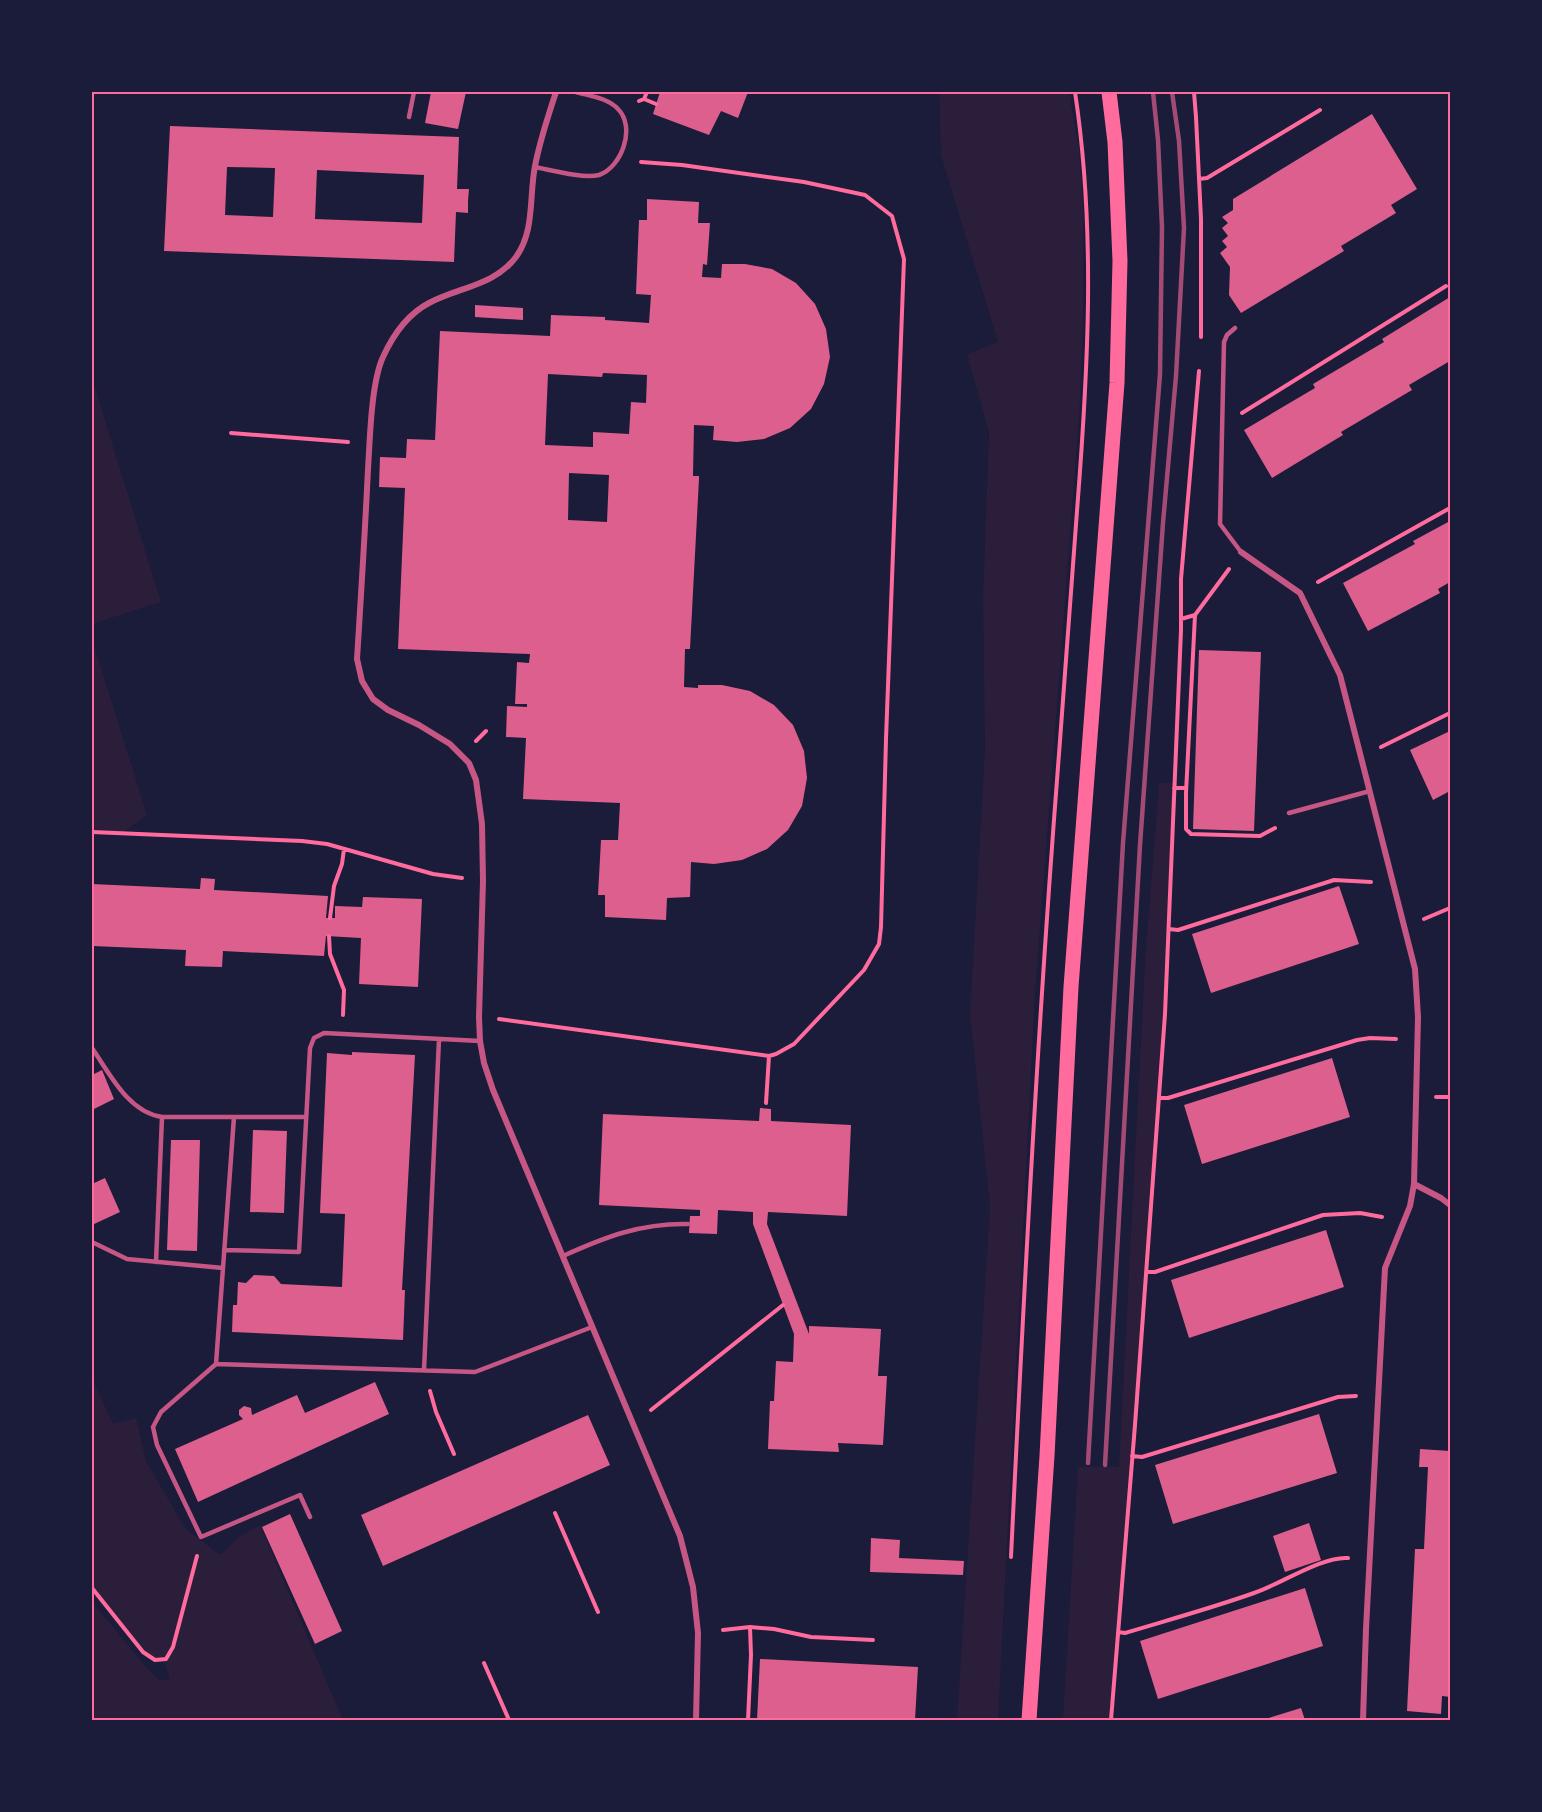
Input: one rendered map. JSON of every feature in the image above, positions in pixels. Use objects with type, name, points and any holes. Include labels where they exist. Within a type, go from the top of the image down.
[{"type":"main road","points":[[1029,1720],[1047,1456],[1071,987],[1118,383],[1120,261],[1115,142],[1109,92]]},
{"type":"street","points":[[556,92],[540,142],[535,167],[529,229],[525,242],[508,267],[488,281],[418,309],[404,322],[382,358],[377,376],[370,444],[357,659],[358,670],[366,690],[379,705],[450,744],[469,762],[476,780],[481,801],[483,881],[479,1017],[484,1063],[680,1536],[693,1587],[698,1633],[696,1720]]},
{"type":"street","points":[[1241,552],[1300,593],[1340,675],[1415,969],[1418,1040],[1414,1184],[1410,1206],[1385,1268],[1363,1720]]},
{"type":"street","points":[[1414,1184],[1450,1205]]},
{"type":"lane","points":[[409,117],[414,92]]},
{"type":"lane","points":[[535,167],[590,176],[600,174],[616,161],[622,149],[626,131],[626,122],[622,114],[612,104],[576,92]]},
{"type":"lane","points":[[1235,327],[1224,342],[1220,524],[1241,552]]},
{"type":"lane","points":[[1288,813],[1370,791]]},
{"type":"lane","points":[[224,1250],[299,1252],[311,1042],[314,1038],[324,1033],[480,1041]]},
{"type":"lane","points":[[424,1370],[439,1039]]},
{"type":"lane","points":[[92,1048],[128,1098],[139,1109],[152,1116],[306,1117]]},
{"type":"lane","points":[[156,1262],[162,1117]]},
{"type":"lane","points":[[216,1364],[234,1117]]},
{"type":"lane","points":[[563,1256],[606,1238],[645,1226],[688,1224]]},
{"type":"lane","points":[[94,1243],[127,1259],[223,1268]]},
{"type":"lane","points":[[310,1517],[300,1495],[201,1537],[157,1445],[153,1427],[161,1412],[216,1364],[474,1372],[592,1327]]},
{"type":"path","points":[[647,92],[644,99],[656,104]]},
{"type":"path","points":[[1194,92],[1203,314],[1201,338]]},
{"type":"path","points":[[1199,178],[1207,178],[1320,110]]},
{"type":"path","points":[[500,1019],[769,1056],[794,1044],[864,970],[879,944],[904,259],[892,216],[866,195],[804,182],[682,165],[616,161]]},
{"type":"path","points":[[1242,413],[1446,286]]},
{"type":"path","points":[[1111,1720],[1159,1098],[1169,929],[1181,579],[1200,361]]},
{"type":"path","points":[[231,433],[370,444]]},
{"type":"path","points":[[1300,593],[1450,508]]},
{"type":"path","points":[[1241,552],[1194,615],[1186,829],[1191,834],[1260,836],[1286,823],[1288,813]]},
{"type":"path","points":[[1181,619],[1194,615]]},
{"type":"path","points":[[1360,753],[1380,748],[1450,713]]},
{"type":"path","points":[[1174,788],[1186,788]]},
{"type":"path","points":[[92,832],[327,844],[433,874],[483,881]]},
{"type":"path","points":[[330,918],[334,886],[342,864],[344,849]]},
{"type":"path","points":[[1169,929],[1178,930],[1334,880],[1367,882],[1393,880]]},
{"type":"path","points":[[329,936],[330,954],[344,990],[342,1034]]},
{"type":"path","points":[[1159,1098],[1168,1098],[1357,1040],[1370,1038],[1418,1040]]},
{"type":"path","points":[[766,1103],[769,1056]]},
{"type":"path","points":[[1146,1272],[1155,1272],[1323,1215],[1360,1213],[1404,1221]]},
{"type":"path","points":[[651,1410],[783,1305]]},
{"type":"path","points":[[424,1370],[436,1412],[454,1454]]},
{"type":"path","points":[[1132,1456],[1142,1457],[1338,1398],[1351,1396],[1378,1398]]},
{"type":"path","points":[[555,1512],[598,1612]]},
{"type":"path","points":[[92,1588],[143,1652],[155,1660],[166,1659],[173,1647],[201,1537]]},
{"type":"path","points":[[1118,1632],[1125,1633],[1256,1593],[1283,1578],[1344,1557],[1370,1561]]},
{"type":"path","points":[[748,1720],[752,1655],[750,1627]]},
{"type":"path","points":[[723,1630],[750,1627],[774,1629],[811,1637],[873,1640]]},
{"type":"path","points":[[484,1663],[509,1720]]},
{"type":"shaded area","points":[[939,92],[1069,92],[1079,149],[1083,208],[1083,328],[1079,418],[1035,993],[998,1720],[957,1720],[990,1207],[970,1014],[985,748],[983,597],[989,433],[967,354],[998,342],[941,155]]},
{"type":"shaded area","points":[[92,378],[161,602],[92,624]]},
{"type":"shaded area","points":[[92,639],[147,815],[122,833],[92,832]]},
{"type":"shaded area","points":[[1159,783],[1173,783],[1164,1013],[1110,1720],[1063,1720],[1078,1467],[1119,1467],[1145,963]]},
{"type":"shaded area","points":[[92,1378],[113,1424],[136,1418],[146,1461],[185,1528],[220,1555],[240,1536],[260,1525],[343,1720],[92,1720],[92,1602],[152,1674],[160,1680],[170,1679],[163,1659],[156,1660],[143,1651],[92,1587]]},
{"type":"building","points":[[431,92],[466,92],[458,129],[425,123]]},
{"type":"building","points":[[660,92],[748,92],[738,118],[721,111],[709,135],[653,114]]},
{"type":"building","points":[[1372,114],[1417,189],[1391,205],[1396,213],[1341,246],[1344,251],[1241,313],[1229,295],[1230,267],[1220,253],[1227,247],[1222,241],[1228,236],[1222,228],[1228,223],[1222,217],[1233,210],[1233,199]]},
{"type":"building","points":[[170,126],[459,137],[457,189],[469,189],[468,213],[456,212],[454,262],[164,251]],"holes":[[[227,167],[275,168],[273,217],[225,215]],[[317,170],[424,175],[422,223],[315,219]]]},
{"type":"building","points":[[647,199],[699,202],[698,223],[710,223],[707,265],[703,264],[702,277],[721,278],[722,264],[745,264],[772,269],[796,283],[815,304],[826,329],[830,357],[824,384],[811,409],[790,428],[764,439],[737,442],[713,440],[714,426],[694,425],[693,476],[699,476],[699,479],[690,649],[685,649],[684,687],[722,685],[750,691],[774,705],[793,725],[804,751],[807,778],[802,806],[788,830],[767,849],[742,860],[714,864],[691,862],[690,897],[667,898],[666,920],[605,917],[605,895],[598,895],[601,840],[618,840],[620,803],[523,799],[526,738],[506,737],[507,706],[527,707],[527,704],[515,704],[517,662],[529,663],[530,654],[398,649],[405,488],[379,487],[380,457],[406,458],[407,439],[435,440],[440,331],[550,336],[551,315],[605,317],[605,320],[649,323],[651,295],[636,294],[639,220],[647,220]],"holes":[[[603,373],[647,375],[646,403],[631,402],[629,434],[593,432],[593,447],[545,445],[548,374],[602,377]],[[569,473],[609,475],[607,522],[568,520]]]},
{"type":"building","points":[[1450,297],[1450,361],[1409,385],[1412,390],[1341,432],[1343,435],[1272,478],[1244,430],[1315,388],[1313,384],[1384,342],[1382,339]]},
{"type":"building","points":[[475,305],[523,308],[523,320],[475,317]]},
{"type":"building","points":[[1450,521],[1450,582],[1438,589],[1440,593],[1368,631],[1343,583],[1415,544],[1413,541]]},
{"type":"building","points":[[1199,650],[1261,652],[1254,831],[1193,829]]},
{"type":"building","points":[[1450,731],[1450,791],[1433,800],[1410,750]]},
{"type":"building","points":[[201,878],[215,879],[214,890],[328,896],[326,918],[335,918],[335,906],[362,907],[363,897],[422,899],[418,987],[359,984],[361,938],[326,936],[324,956],[223,951],[222,967],[185,966],[186,950],[92,946],[92,884],[200,889]]},
{"type":"building","points":[[1339,886],[1359,944],[1211,993],[1192,934]]},
{"type":"building","points":[[352,1052],[415,1055],[402,1290],[405,1290],[403,1340],[232,1332],[233,1305],[237,1305],[238,1282],[246,1283],[254,1275],[274,1276],[281,1284],[342,1287],[345,1214],[320,1213],[327,1053],[352,1055]]},
{"type":"building","points":[[1332,1058],[1350,1117],[1202,1164],[1184,1105]]},
{"type":"building","points":[[102,1070],[114,1099],[92,1110],[92,1075]]},
{"type":"building","points":[[760,1108],[771,1109],[771,1121],[851,1125],[847,1216],[768,1212],[767,1224],[809,1334],[809,1326],[881,1329],[878,1376],[887,1376],[883,1445],[838,1443],[839,1452],[768,1449],[770,1401],[774,1401],[776,1361],[793,1362],[794,1334],[753,1224],[753,1212],[718,1210],[717,1234],[689,1233],[690,1216],[700,1216],[700,1210],[599,1205],[603,1114],[759,1121]]},
{"type":"building","points":[[253,1130],[287,1131],[284,1213],[250,1212]]},
{"type":"building","points":[[171,1140],[200,1140],[197,1251],[167,1250]]},
{"type":"building","points":[[105,1178],[120,1212],[92,1225],[92,1184]]},
{"type":"building","points":[[1326,1230],[1344,1287],[1189,1338],[1171,1280]]},
{"type":"building","points":[[375,1382],[389,1414],[198,1502],[175,1449],[243,1419],[239,1415],[239,1410],[244,1406],[251,1408],[252,1415],[297,1395],[305,1413]]},
{"type":"building","points":[[1319,1414],[1337,1473],[1173,1524],[1155,1465]]},
{"type":"building","points":[[588,1415],[610,1465],[383,1566],[361,1515]]},
{"type":"building","points":[[1420,1449],[1450,1451],[1450,1697],[1442,1696],[1441,1714],[1407,1711],[1415,1549],[1424,1549],[1428,1467],[1419,1467]]},
{"type":"building","points":[[290,1514],[342,1631],[315,1644],[262,1527]]},
{"type":"building","points":[[1309,1523],[1321,1560],[1285,1572],[1273,1536]]},
{"type":"building","points":[[871,1538],[900,1540],[899,1558],[964,1561],[963,1575],[870,1572]]},
{"type":"building","points":[[1305,1588],[1323,1646],[1158,1699],[1140,1641]]},
{"type":"building","points":[[760,1659],[918,1667],[915,1720],[757,1720]]},
{"type":"building","points":[[1301,1708],[1305,1720],[1262,1720]]},
{"type":"railway","points":[[1088,1463],[1123,843],[1160,374],[1162,227],[1153,92]]},
{"type":"railway","points":[[1105,1465],[1140,845],[1176,376],[1184,228],[1179,141],[1172,92]]}]
